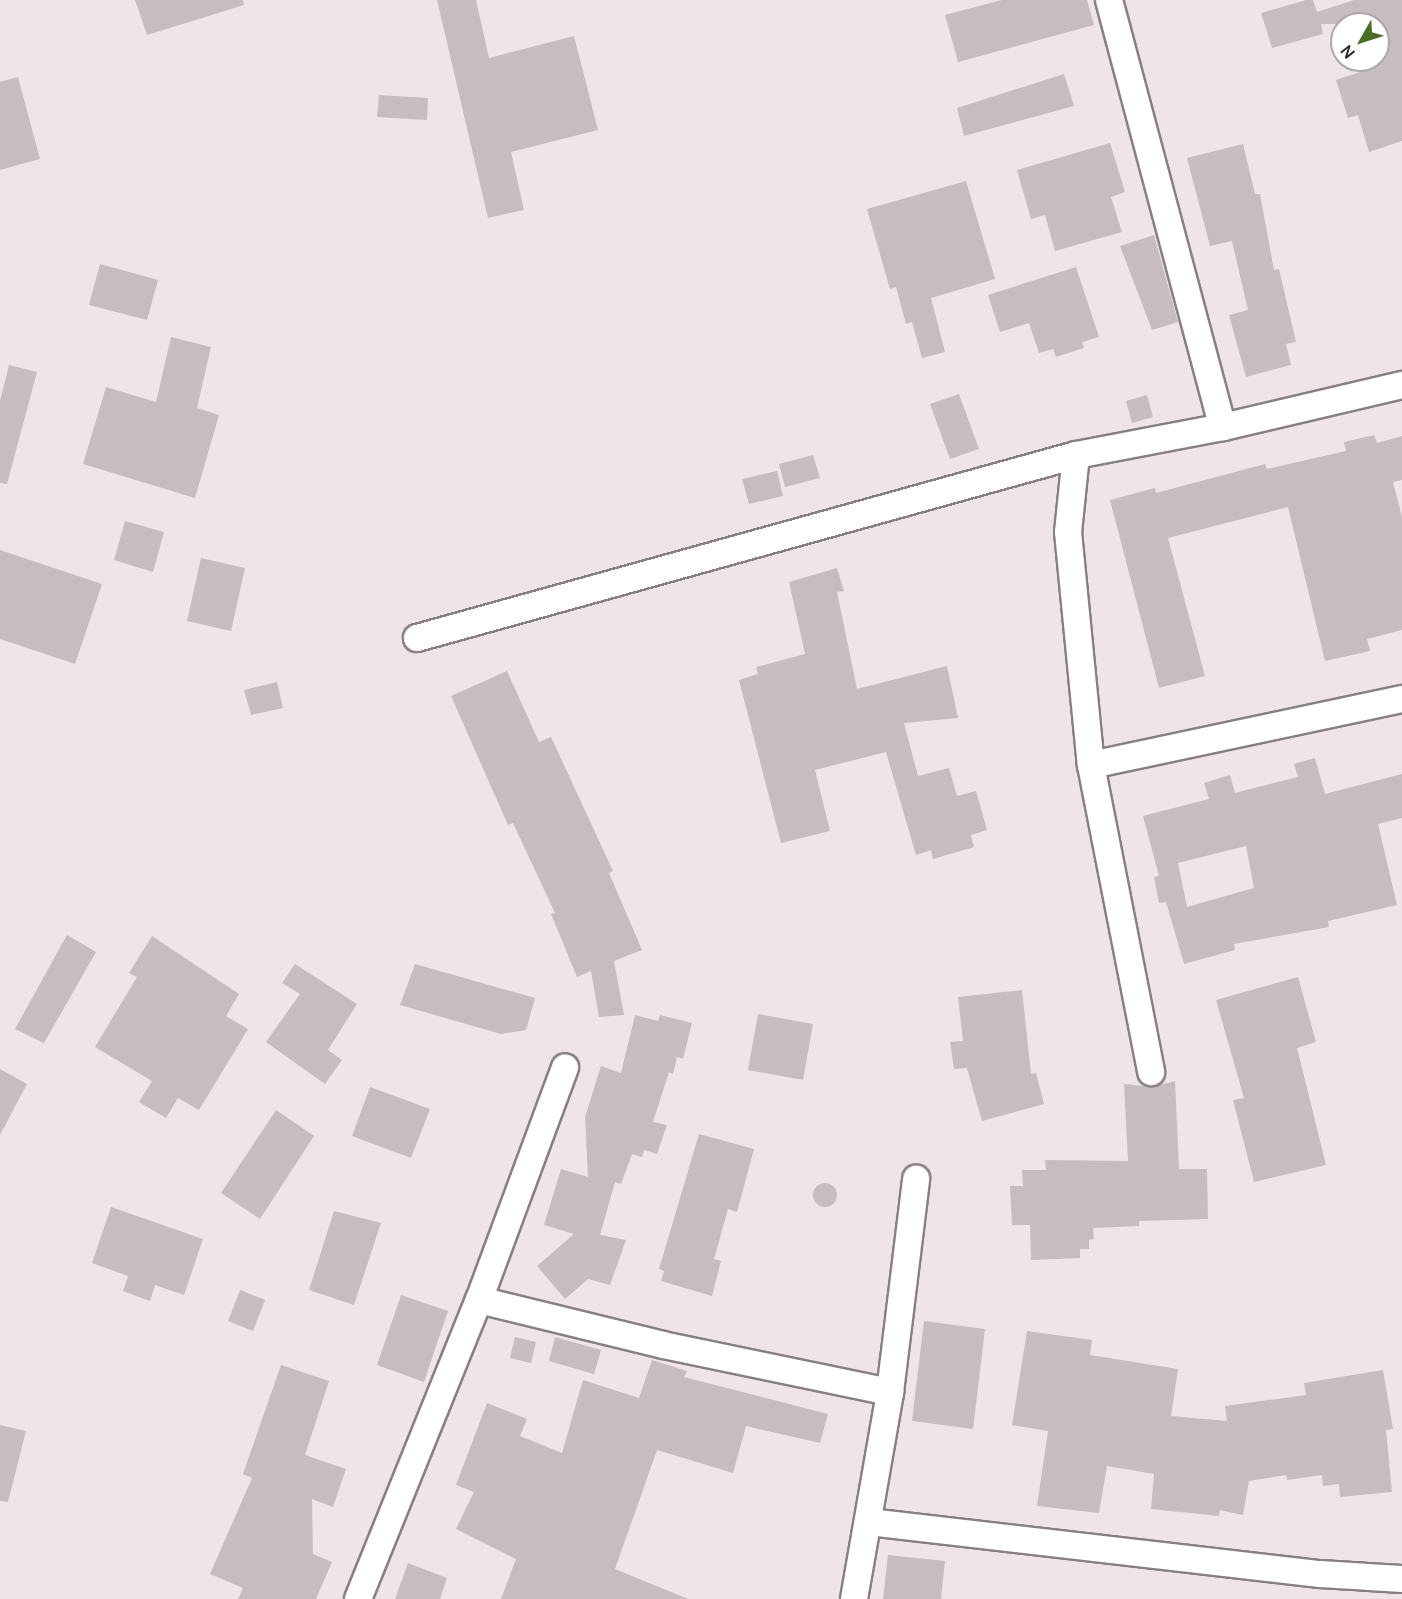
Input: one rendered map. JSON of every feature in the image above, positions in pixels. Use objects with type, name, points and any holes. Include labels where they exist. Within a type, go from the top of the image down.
[{"type":"street","points":[[1109,0],[1223,427]]},
{"type":"street","points":[[417,638],[1076,455],[1223,427],[1402,386]]},
{"type":"street","points":[[1076,455],[1068,532],[1091,765],[1151,1072]]},
{"type":"street","points":[[1091,765],[1402,699]]},
{"type":"street","points":[[358,1599],[479,1300],[565,1067]]},
{"type":"street","points":[[854,1599],[890,1392],[916,1179]]},
{"type":"street","points":[[479,1300],[663,1345],[890,1392]]},
{"type":"street","points":[[869,1522],[1320,1574],[1402,1579]]},
{"type":"building","points":[[135,0],[243,0],[244,5],[147,35]]},
{"type":"building","points":[[437,0],[476,0],[489,58],[574,36],[598,130],[511,152],[524,210],[488,218]]},
{"type":"building","points":[[1002,0],[1087,0],[1094,25],[958,62],[945,15]]},
{"type":"building","points":[[1306,0],[1313,0],[1317,12],[1354,0],[1402,0],[1402,141],[1369,152],[1358,115],[1348,118],[1336,80],[1360,72],[1390,72],[1390,12],[1330,12],[1330,24],[1321,24],[1323,34],[1272,48],[1261,13]]},
{"type":"building","points":[[1064,74],[1074,106],[964,136],[957,108]]},
{"type":"building","points":[[18,77],[40,159],[0,170],[0,82]]},
{"type":"building","points":[[379,95],[428,98],[427,120],[377,117]]},
{"type":"building","points":[[1110,143],[1125,192],[1111,197],[1122,232],[1055,251],[1045,215],[1031,219],[1017,170]]},
{"type":"building","points":[[1243,144],[1255,194],[1260,194],[1274,270],[1279,269],[1296,342],[1286,344],[1291,365],[1246,377],[1229,315],[1248,310],[1232,241],[1210,246],[1187,158]]},
{"type":"building","points":[[966,181],[995,279],[931,298],[945,352],[922,358],[912,322],[906,324],[896,287],[890,289],[867,209]]},
{"type":"building","points":[[1154,235],[1178,322],[1152,330],[1120,246]]},
{"type":"building","points":[[100,264],[158,280],[147,320],[89,305]]},
{"type":"building","points":[[1076,267],[1099,337],[1082,342],[1084,348],[1056,357],[1053,349],[1039,353],[1029,323],[1000,332],[988,295]]},
{"type":"building","points":[[171,337],[211,347],[197,408],[219,415],[195,498],[83,464],[106,387],[156,402]]},
{"type":"building","points":[[9,365],[37,372],[7,484],[0,483],[0,401]]},
{"type":"building","points":[[959,394],[979,449],[950,459],[930,404]]},
{"type":"building","points":[[1147,395],[1153,417],[1132,423],[1126,401]]},
{"type":"building","points":[[1374,435],[1377,443],[1402,436],[1402,480],[1393,482],[1402,517],[1402,630],[1367,639],[1370,651],[1325,661],[1288,507],[1168,538],[1205,676],[1159,688],[1110,500],[1155,488],[1156,493],[1265,464],[1267,469],[1346,451],[1344,442]]},
{"type":"building","points":[[813,455],[820,478],[785,487],[779,464]]},
{"type":"building","points":[[777,471],[783,496],[749,504],[742,479]]},
{"type":"building","points":[[125,521],[164,532],[153,572],[114,560]]},
{"type":"building","points":[[0,550],[102,584],[75,664],[0,639]]},
{"type":"building","points":[[201,558],[245,568],[231,631],[187,621]]},
{"type":"building","points":[[837,568],[844,591],[837,592],[857,689],[947,666],[958,718],[904,723],[918,776],[949,768],[957,796],[976,791],[987,830],[971,835],[974,847],[933,859],[931,850],[916,855],[886,752],[815,770],[830,831],[781,843],[739,680],[758,674],[756,667],[805,654],[789,582]]},
{"type":"building","points":[[507,671],[539,742],[551,737],[613,871],[609,873],[642,950],[614,961],[624,1015],[599,1017],[591,971],[577,977],[551,914],[555,913],[513,823],[508,825],[451,696]]},
{"type":"building","points":[[277,682],[283,708],[251,715],[244,690]]},
{"type":"building","points":[[1315,758],[1325,794],[1402,774],[1402,818],[1378,824],[1397,905],[1328,921],[1329,927],[1234,944],[1235,950],[1184,964],[1166,902],[1159,903],[1154,877],[1159,876],[1143,816],[1209,799],[1204,783],[1230,775],[1235,793],[1298,777],[1294,764]],"holes":[[[1246,846],[1254,888],[1187,907],[1178,863]]]},
{"type":"building","points":[[67,935],[96,952],[44,1043],[15,1029]]},
{"type":"building","points":[[152,936],[239,994],[226,1016],[248,1029],[199,1110],[178,1098],[166,1118],[139,1102],[152,1081],[95,1047],[137,977],[129,973]]},
{"type":"building","points":[[295,964],[357,1004],[328,1050],[342,1060],[325,1084],[266,1042],[300,994],[282,983]]},
{"type":"building","points":[[415,964],[535,998],[526,1030],[501,1034],[400,1005]]},
{"type":"building","points":[[1298,977],[1316,1042],[1297,1048],[1326,1165],[1254,1182],[1233,1100],[1244,1098],[1216,1000]]},
{"type":"building","points":[[1022,990],[1031,1074],[1036,1073],[1044,1104],[982,1121],[967,1068],[954,1069],[950,1042],[963,1041],[958,997]]},
{"type":"building","points":[[758,1014],[813,1024],[803,1080],[748,1070]]},
{"type":"building","points":[[635,1015],[658,1021],[660,1015],[692,1023],[683,1059],[677,1057],[673,1074],[669,1072],[653,1122],[667,1125],[657,1154],[644,1150],[642,1157],[632,1154],[621,1184],[615,1182],[600,1235],[626,1240],[610,1285],[588,1279],[565,1299],[537,1266],[574,1234],[544,1225],[561,1169],[588,1177],[585,1117],[601,1066],[621,1073]]},
{"type":"building","points":[[0,1069],[27,1084],[0,1135]]},
{"type":"building","points":[[1175,1081],[1179,1169],[1207,1169],[1208,1219],[1139,1221],[1139,1226],[1093,1228],[1094,1239],[1089,1240],[1089,1249],[1080,1249],[1080,1258],[1031,1260],[1030,1225],[1012,1225],[1010,1186],[1023,1186],[1022,1170],[1046,1170],[1045,1160],[1128,1161],[1124,1084],[1153,1087]]},
{"type":"building","points":[[370,1087],[430,1109],[411,1158],[352,1136]]},
{"type":"building","points":[[276,1110],[314,1136],[260,1219],[221,1193]]},
{"type":"building","points":[[699,1134],[754,1149],[737,1212],[728,1209],[714,1259],[721,1261],[712,1296],[661,1281],[664,1271],[659,1269]]},
{"type":"building","points":[[825,1183],[834,1186],[837,1195],[834,1204],[825,1207],[816,1204],[813,1195],[816,1186]]},
{"type":"building","points":[[111,1207],[203,1239],[184,1295],[155,1285],[150,1301],[123,1291],[128,1276],[92,1263]]},
{"type":"building","points":[[334,1211],[381,1223],[354,1305],[309,1290]]},
{"type":"building","points":[[240,1290],[265,1300],[253,1331],[228,1321]]},
{"type":"building","points":[[401,1295],[448,1311],[424,1382],[377,1365]]},
{"type":"building","points":[[924,1321],[985,1329],[973,1429],[912,1421]]},
{"type":"building","points":[[1027,1331],[1092,1340],[1090,1355],[1178,1369],[1171,1416],[1227,1421],[1225,1406],[1306,1395],[1304,1383],[1383,1370],[1393,1429],[1386,1430],[1392,1492],[1340,1497],[1339,1484],[1323,1486],[1322,1475],[1287,1480],[1286,1475],[1249,1481],[1243,1515],[1220,1510],[1219,1516],[1151,1509],[1154,1474],[1107,1466],[1099,1513],[1037,1506],[1048,1431],[1012,1425]]},
{"type":"building","points":[[515,1337],[536,1342],[531,1363],[510,1358]]},
{"type":"building","points":[[555,1337],[601,1350],[594,1374],[549,1361]]},
{"type":"building","points":[[652,1360],[687,1371],[684,1377],[828,1414],[820,1443],[746,1426],[733,1473],[657,1450],[615,1569],[688,1599],[501,1599],[516,1559],[456,1529],[474,1492],[456,1485],[487,1403],[527,1419],[520,1436],[562,1453],[583,1380],[639,1398]]},
{"type":"building","points":[[281,1365],[329,1381],[305,1455],[346,1469],[333,1507],[312,1499],[313,1554],[332,1562],[316,1599],[238,1599],[243,1588],[210,1574],[252,1478],[243,1474]]},
{"type":"building","points":[[0,1425],[26,1431],[8,1502],[0,1501]]},
{"type":"building","points":[[888,1555],[945,1561],[941,1599],[883,1599]]},
{"type":"building","points":[[408,1563],[447,1578],[440,1599],[395,1599]]}]
